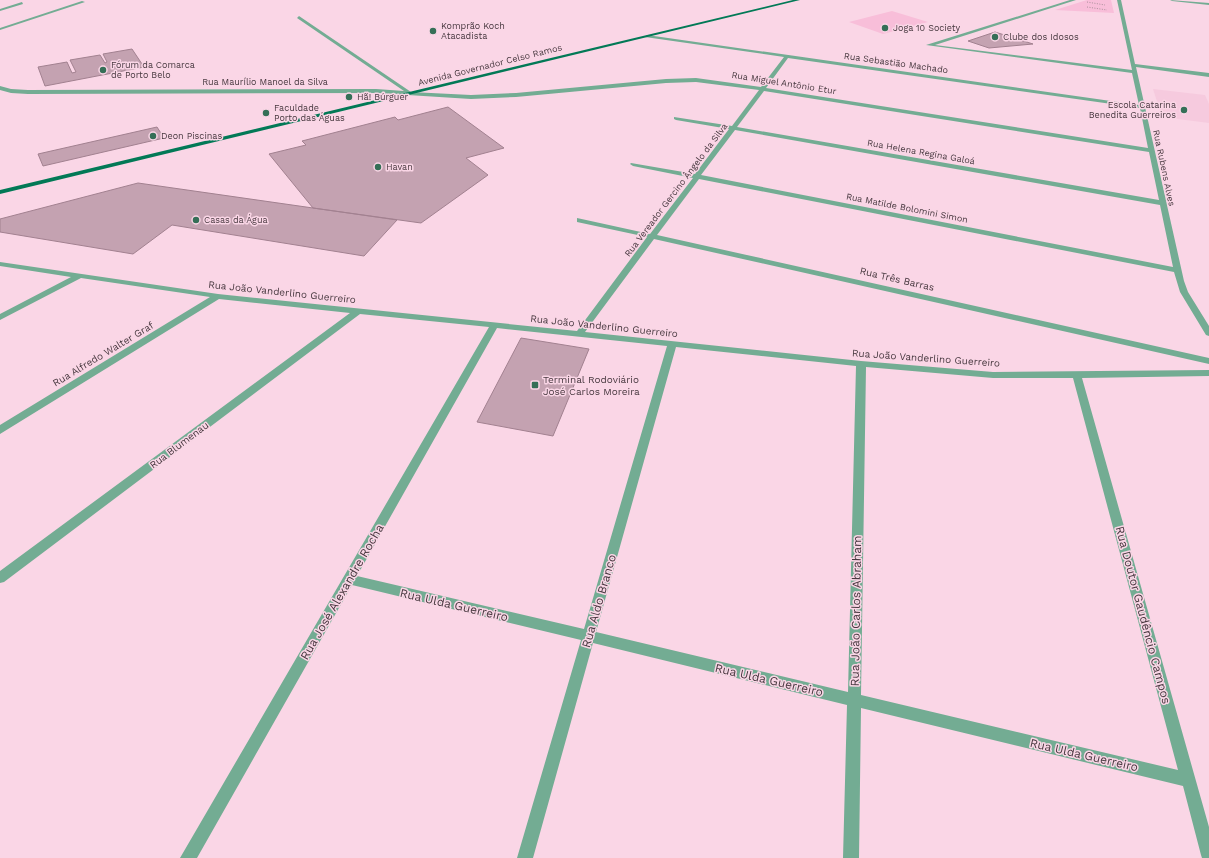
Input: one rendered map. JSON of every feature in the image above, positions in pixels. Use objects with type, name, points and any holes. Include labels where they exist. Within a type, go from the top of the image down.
[{"type":"main road","name":"Avenida Governador Celso Ramos","points":[[0,192],[798,0]]},
{"type":"street","points":[[1074,0],[928,45],[1209,75]]},
{"type":"street","points":[[1172,0],[1209,4]]},
{"type":"street","points":[[0,29],[82,2]]},
{"type":"street","name":"Rua Rubens Alves","points":[[1119,2],[1177,270],[1184,292],[1209,333]]},
{"type":"street","points":[[0,10],[22,3]]},
{"type":"street","points":[[299,17],[411,93]]},
{"type":"street","name":"Rua Sebastião Machado","points":[[647,36],[1142,107]]},
{"type":"street","name":"Rua Vereador Gercino Ângelo da Silva","points":[[579,334],[787,56]]},
{"type":"street","name":"Rua Miguel Antônio Etur","points":[[411,93],[449,96],[493,96],[636,83],[696,80],[763,89],[1151,150]]},
{"type":"street","name":"Rua Maurílio Manoel da Silva","points":[[0,88],[11,91],[28,92],[376,91],[411,93]]},
{"type":"street","name":"Rua Helena Regina Galoá","points":[[676,118],[1163,203]]},
{"type":"street","name":"Rua Matilde Bolomini Simon","points":[[632,164],[1177,270]]},
{"type":"street","name":"Rua Três Barras","points":[[580,220],[1209,361]]},
{"type":"street","name":"Rua João Vanderlino Guerreiro","points":[[0,264],[218,296],[861,364],[993,375],[1209,373]]},
{"type":"street","points":[[0,317],[79,276]]},
{"type":"street","name":"Rua Alfredo Walter Graf","points":[[0,430],[218,296]]},
{"type":"street","name":"Rua Blumenau","points":[[0,578],[358,311]]},
{"type":"street","name":"Rua José Alexandre Rocha","points":[[188,858],[495,325]]},
{"type":"street","name":"Rua Aldo Branco","points":[[525,858],[672,344]]},
{"type":"street","name":"Rua João Carlos Abraham","points":[[851,858],[861,364]]},
{"type":"street","name":"Rua Doutor Gaudêncio Campos","points":[[1077,375],[1209,855]]},
{"type":"street","name":"Rua Ulda Guerreiro","points":[[349,580],[1188,780]]},
{"type":"path","points":[[1097,8],[1104,0]]},
{"type":"path","points":[[1082,1],[1100,5],[1119,2]]},
{"type":"path","points":[[1057,5],[1097,8],[1122,12]]},
{"type":"shaded area","points":[[1087,0],[1111,0],[1114,13],[1055,10]]},
{"type":"shaded area","name":"Joga 10 Society","points":[[892,11],[928,22],[883,34],[849,22]]},
{"type":"shaded area","name":"Escola Catarina Benedita Guerreiros","points":[[1153,89],[1205,95],[1209,104],[1209,123],[1162,117]]},
{"type":"building","name":"Clube dos Idosos","points":[[995,32],[1033,44],[989,48],[968,41]]},
{"type":"building","name":"Fórum da Comarca de Porto Belo","points":[[132,49],[144,67],[45,86],[38,67],[67,62],[72,73],[76,72],[70,60],[100,55],[105,63],[107,62],[103,54]]},
{"type":"building","name":"Havan","points":[[448,107],[504,148],[466,158],[488,175],[421,223],[313,208],[269,154],[306,145],[302,141],[395,117],[398,120]]},
{"type":"building","points":[[157,127],[164,138],[43,166],[38,154]]},
{"type":"building","name":"Casas da Água","points":[[138,183],[397,220],[364,256],[172,225],[133,254],[0,232],[0,219]]},
{"type":"building","name":"Terminal Rodoviário José Carlos Moreira","points":[[521,338],[589,349],[553,436],[477,422]]},
{"type":"place","name":"Joga 10 Society","points":[[885,28]]},
{"type":"place","name":"Komprão Koch Atacadista","points":[[433,31]]},
{"type":"place","name":"Clube dos Idosos","points":[[995,37]]},
{"type":"place","name":"Fórum da Comarca de Porto Belo","points":[[103,70]]},
{"type":"place","name":"Hã! Búrguer","points":[[349,97]]},
{"type":"place","name":"Escola Catarina Benedita Guerreiros","points":[[1184,110]]},
{"type":"place","name":"Faculdade Porto das Águas","points":[[266,113]]},
{"type":"place","name":"Deon Piscinas","points":[[153,136]]},
{"type":"place","name":"Havan","points":[[378,167]]},
{"type":"place","name":"Casas da Água","points":[[196,220]]},
{"type":"place","name":"Terminal Rodoviário José Carlos Moreira","points":[[535,385]]}]
